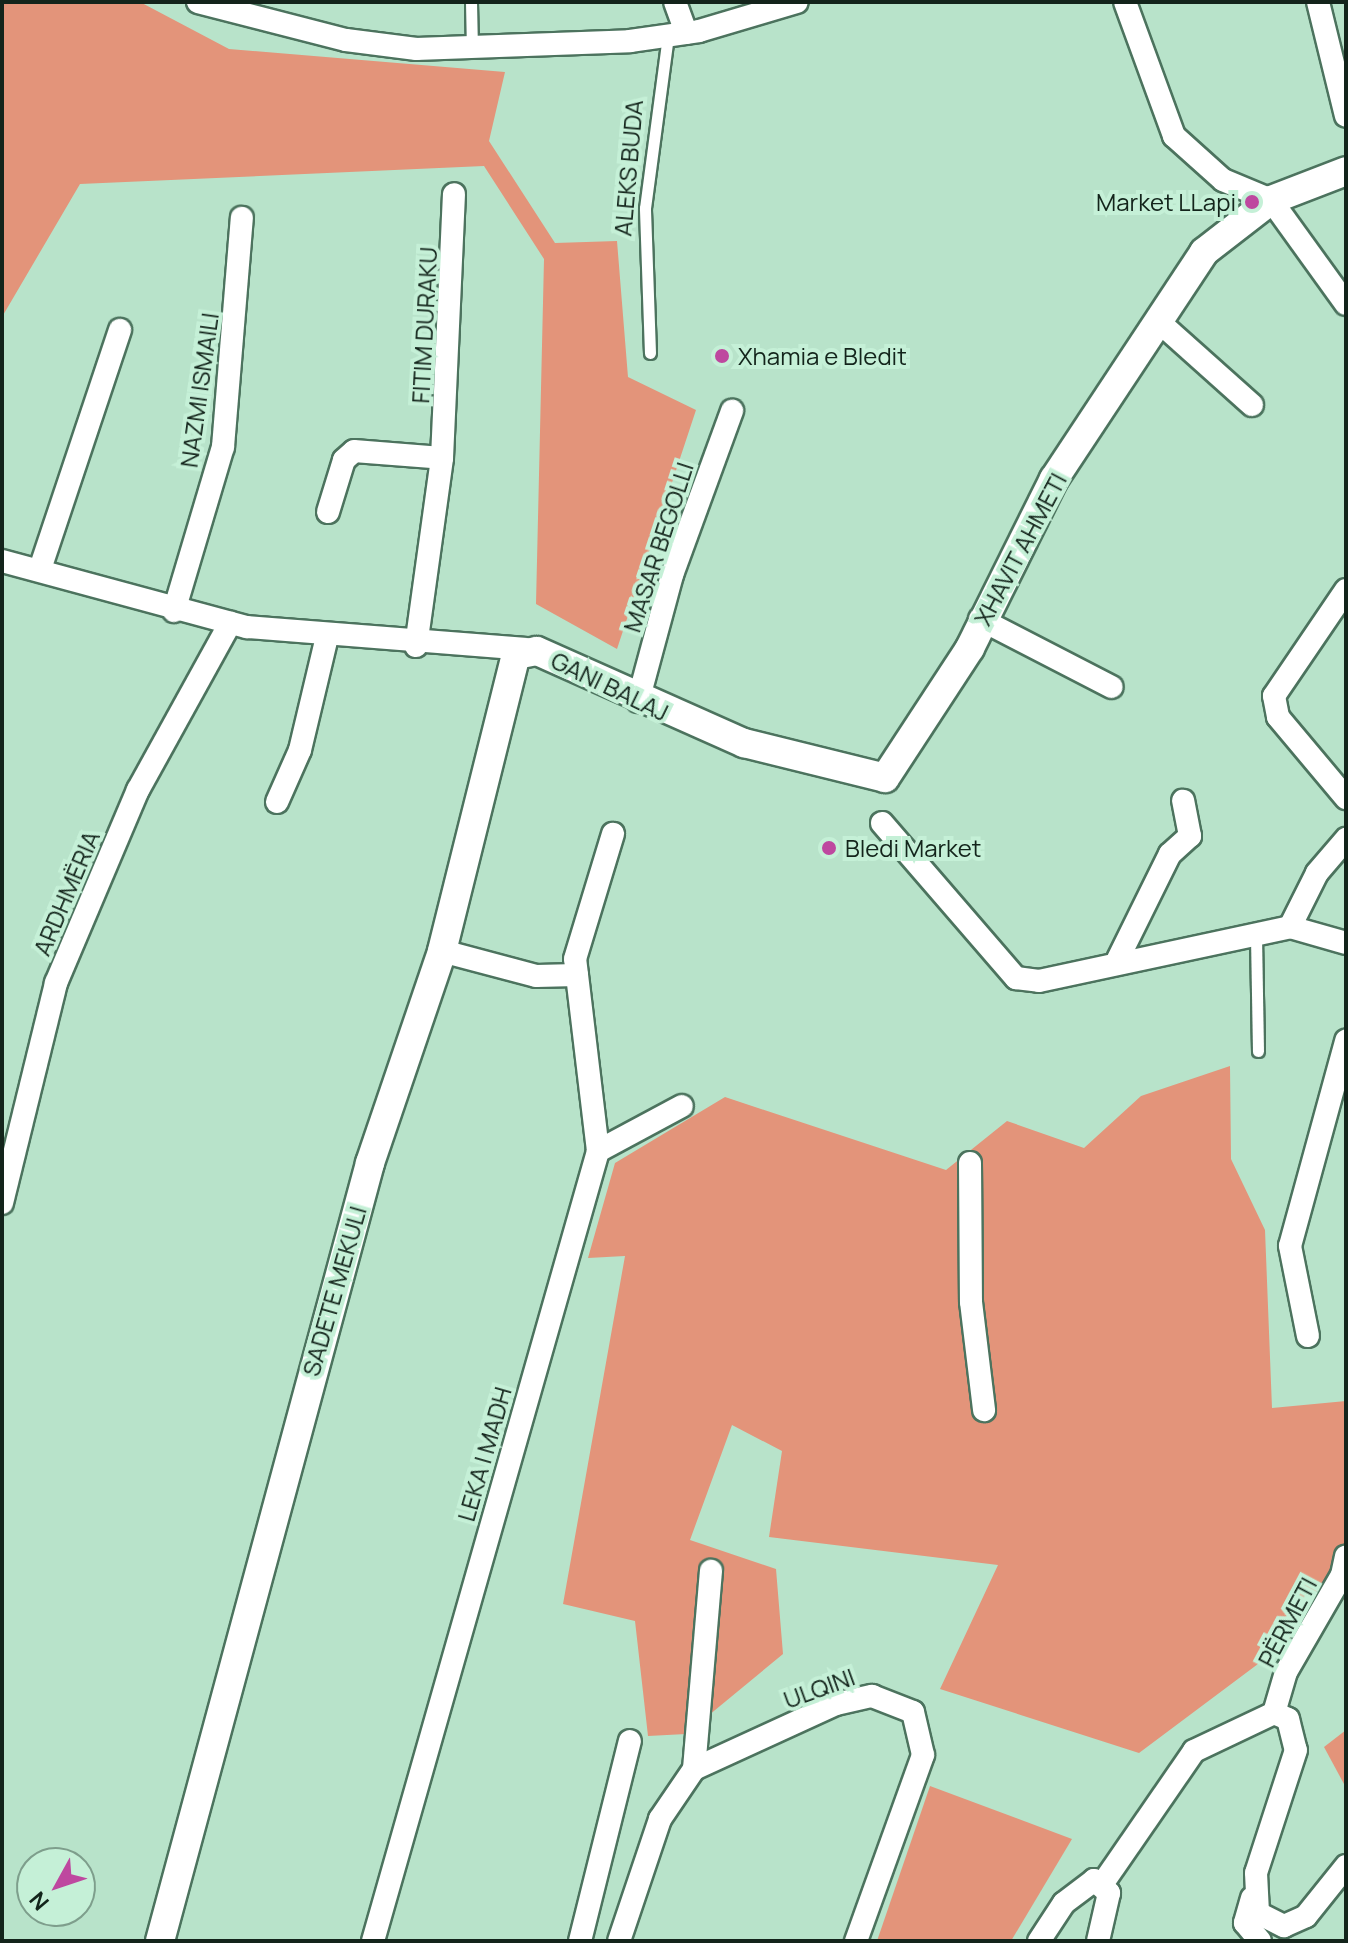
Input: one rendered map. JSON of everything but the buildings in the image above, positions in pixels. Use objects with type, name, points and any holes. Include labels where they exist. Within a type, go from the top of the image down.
[{"type":"street","points":[[198,2],[346,40],[472,48],[677,34],[797,2]]},
{"type":"street","points":[[675,2],[677,34]]},
{"type":"street","points":[[1125,2],[1174,136],[1223,180],[1271,200],[1346,304]]},
{"type":"street","points":[[1318,2],[1338,59],[1346,116]]},
{"type":"street","name":"XHAVIT AHMETI","points":[[885,778],[970,648],[980,619],[1035,511],[1158,321],[1219,235],[1271,200],[1346,171]]},
{"type":"street","name":"FITIM DURAKU","points":[[416,646],[442,458],[454,194]]},
{"type":"street","name":"NAZMI ISMAILI","points":[[174,611],[223,447],[242,218]]},
{"type":"street","points":[[1158,321],[1252,405]]},
{"type":"street","points":[[41,566],[120,330]]},
{"type":"street","name":"MASAR BEGOLLI","points":[[638,701],[672,575],[732,411]]},
{"type":"street","points":[[328,512],[344,460],[354,451],[442,458]]},
{"type":"street","name":"GANI BALAJ","points":[[2,561],[41,566],[174,611],[230,623],[416,646],[525,649],[638,701],[800,761],[885,778]]},
{"type":"street","points":[[1346,590],[1274,696],[1278,717],[1346,798]]},
{"type":"street","points":[[980,619],[1112,687]]},
{"type":"street","name":"ARDHMËRIA","points":[[2,1203],[56,983],[138,790],[230,623]]},
{"type":"street","points":[[277,802],[300,750],[327,637]]},
{"type":"street","name":"SADETE MEKULI","points":[[160,1941],[370,1163],[442,951],[513,666],[525,649]]},
{"type":"street","points":[[1118,959],[1164,865],[1190,836],[1183,801]]},
{"type":"street","points":[[882,823],[1016,978],[1039,981],[1118,959],[1256,936],[1290,927],[1346,943]]},
{"type":"street","name":"LEKA I MADH","points":[[373,1941],[598,1151],[575,959],[613,834]]},
{"type":"street","points":[[1290,927],[1317,873],[1346,839]]},
{"type":"street","points":[[442,951],[536,976],[577,975]]},
{"type":"street","points":[[1308,1336],[1290,1246],[1346,1041]]},
{"type":"street","points":[[598,1151],[682,1106]]},
{"type":"street","points":[[970,1163],[971,1302],[984,1410]]},
{"type":"street","name":"PËRMETI","points":[[1274,1713],[1286,1672],[1342,1575],[1346,1556]]},
{"type":"street","points":[[619,1941],[660,1819],[694,1769],[711,1571]]},
{"type":"street","name":"ULQINI","points":[[694,1769],[836,1704],[872,1696],[913,1712],[923,1755],[856,1941]]},
{"type":"street","points":[[1039,1941],[1075,1891],[1103,1883],[1194,1751],[1274,1713],[1288,1719],[1296,1750],[1245,1923],[1260,1941]]},
{"type":"street","points":[[580,1941],[630,1741]]},
{"type":"street","points":[[1252,1898],[1270,1924],[1284,1926],[1306,1916],[1346,1866]]},
{"type":"street","points":[[1098,1941],[1109,1906],[1103,1883]]},
{"type":"lane","points":[[471,2],[472,48]]},
{"type":"lane","name":"ALEKS BUDA","points":[[650,353],[645,208],[677,34]]},
{"type":"lane","points":[[1256,936],[1258,1051]]},
{"type":"shaded area","points":[[2,2],[140,2],[229,49],[505,72],[489,141],[555,243],[617,241],[628,377],[696,410],[617,649],[536,604],[544,259],[484,166],[80,184],[2,317]]},
{"type":"shaded area","points":[[1230,1066],[1231,1159],[1265,1230],[1272,1408],[1346,1401],[1346,1598],[1139,1753],[940,1689],[998,1565],[769,1537],[782,1451],[732,1425],[690,1540],[776,1569],[783,1654],[686,1734],[648,1736],[635,1621],[563,1604],[625,1256],[588,1258],[615,1163],[725,1097],[946,1170],[1007,1121],[1084,1148],[1141,1096]]},
{"type":"shaded area","points":[[1346,1730],[1346,1783],[1344,1784],[1324,1747]]},
{"type":"shaded area","points":[[930,1786],[1072,1839],[1011,1941],[877,1941]]},
{"type":"place","name":"Market LLapi","points":[[1252,202]]},
{"type":"place","name":"Xhamia e Bledit","points":[[722,356]]},
{"type":"place","name":"Bledi Market","points":[[829,848]]}]
